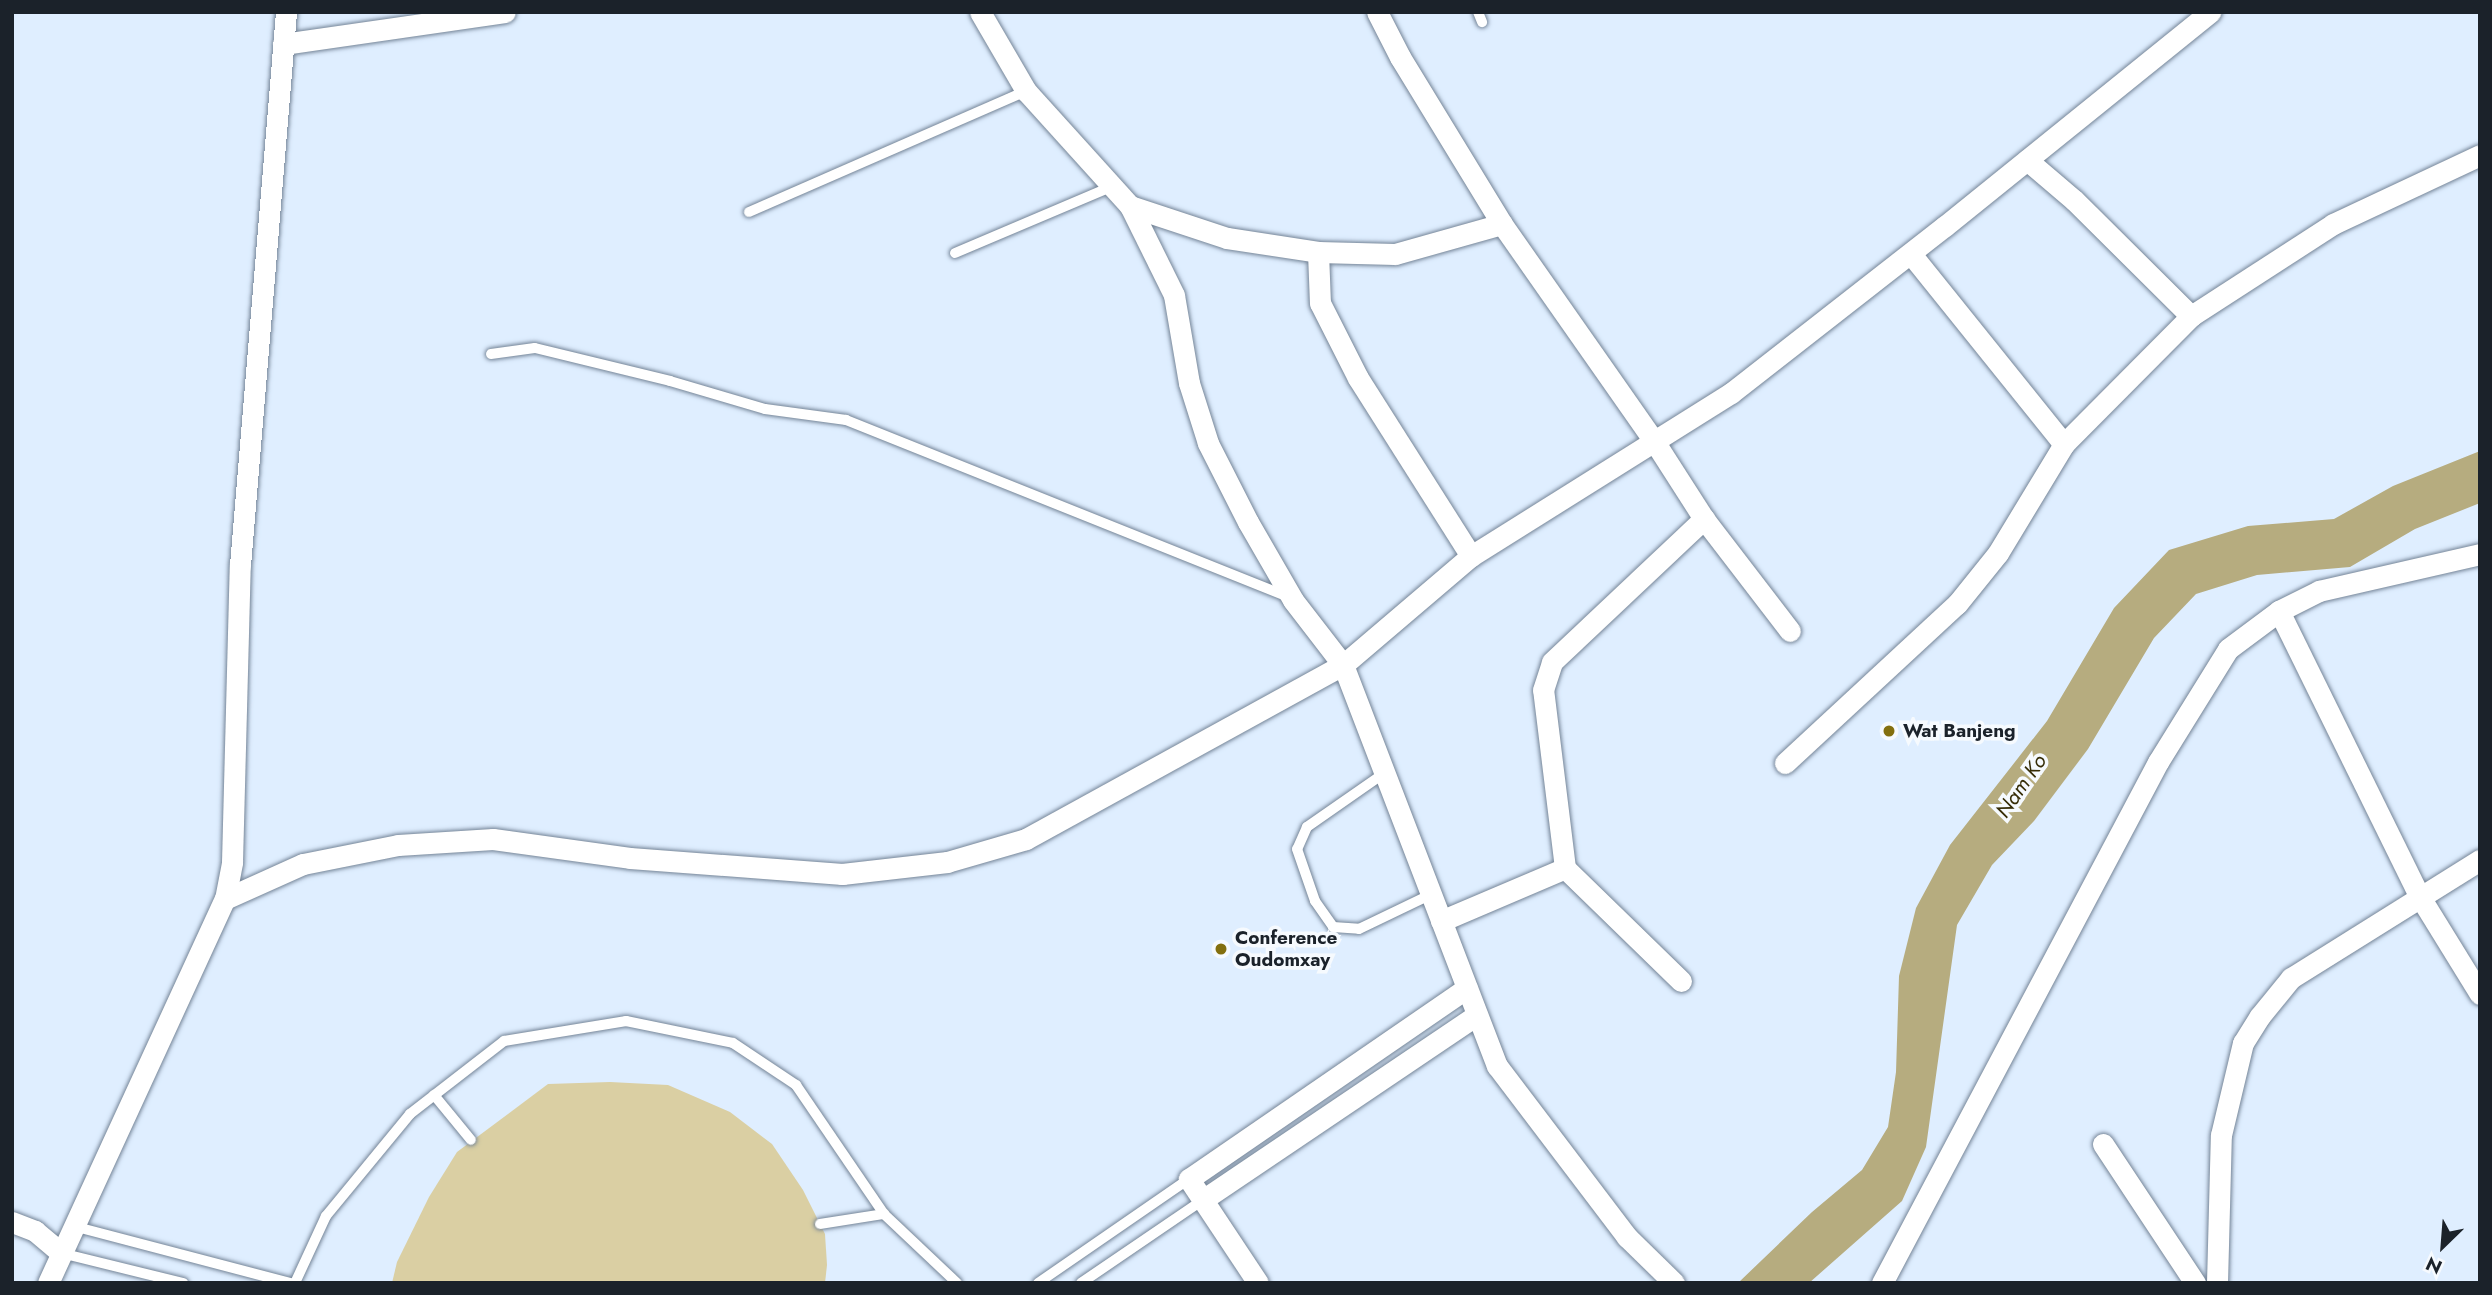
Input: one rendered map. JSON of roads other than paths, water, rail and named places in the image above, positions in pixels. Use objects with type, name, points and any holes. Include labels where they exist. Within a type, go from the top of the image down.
[{"type":"street","points":[[48,1283],[225,899],[232,862],[240,565],[286,12]]},
{"type":"street","points":[[284,44],[505,12]]},
{"type":"street","points":[[980,12],[1026,91],[1130,206],[1174,295],[1189,383],[1208,443],[1248,522],[1293,600],[1343,665],[1497,1066],[1634,1244],[1674,1283]]},
{"type":"street","points":[[1377,12],[1400,57],[1502,224],[1654,441],[1704,519],[1790,631]]},
{"type":"street","points":[[225,899],[303,864],[398,845],[493,839],[630,858],[842,874],[947,862],[1026,839],[1343,665],[1471,556],[1731,393],[1911,254],[2199,16]]},
{"type":"street","points":[[1786,764],[1957,604],[1998,553],[2064,444],[2191,316],[2333,224],[2480,155]]},
{"type":"street","points":[[2027,160],[2074,200],[2191,316]]},
{"type":"street","points":[[1130,206],[1227,238],[1318,252],[1395,254],[1502,224]]},
{"type":"street","points":[[1318,252],[1320,303],[1352,368],[1471,556]]},
{"type":"street","points":[[1911,254],[2064,444]]},
{"type":"street","points":[[1681,981],[1565,868],[1543,690],[1552,662],[1704,519]]},
{"type":"street","points":[[1882,1283],[2158,762],[2228,649],[2279,611],[2319,591],[2480,554]]},
{"type":"street","points":[[2279,611],[2420,897],[2480,994]]},
{"type":"street","points":[[2217,1283],[2221,1135],[2243,1043],[2259,1016],[2291,978],[2480,860]]},
{"type":"street","points":[[1441,921],[1565,868]]},
{"type":"street","points":[[1258,1283],[1189,1178],[1466,988]]},
{"type":"street","points":[[1204,1199],[1477,1015]]},
{"type":"street","points":[[2103,1144],[2195,1283]]},
{"type":"street","points":[[12,1222],[35,1231],[61,1252]]},
{"type":"street","points":[[35,1231],[72,1226]]},
{"type":"lane","points":[[749,212],[1026,91]]},
{"type":"lane","points":[[955,253],[1112,186]]},
{"type":"lane","points":[[491,354],[534,348],[670,381],[765,409],[846,420],[1293,600]]},
{"type":"lane","points":[[1383,774],[1307,827],[1297,849],[1315,901],[1333,927],[1359,929],[1430,895]]},
{"type":"lane","points":[[72,1226],[293,1283],[326,1216],[410,1114],[504,1041],[626,1021],[733,1044],[796,1085],[884,1214],[957,1283]]},
{"type":"lane","points":[[434,1096],[471,1140]]},
{"type":"lane","points":[[1038,1283],[1189,1178]]},
{"type":"lane","points":[[1081,1283],[1204,1199]]},
{"type":"lane","points":[[820,1224],[884,1214]]},
{"type":"lane","points":[[61,1252],[183,1283]]},
{"type":"water","name":"Nam Ko","points":[[2480,451],[2480,503],[2415,529],[2350,567],[2257,575],[2196,594],[2154,638],[2088,749],[2034,821],[1992,865],[1957,925],[1926,1147],[1902,1201],[1809,1283],[1738,1283],[1812,1212],[1862,1170],[1888,1127],[1896,1072],[1899,976],[1916,908],[1950,845],[2047,721],[2114,608],[2169,550],[2248,526],[2334,519],[2393,486]]},
{"type":"place","name":"Wat Banjeng","points":[[1889,731]]},
{"type":"place","name":"Conference Oudomxay","points":[[1221,949]]}]
